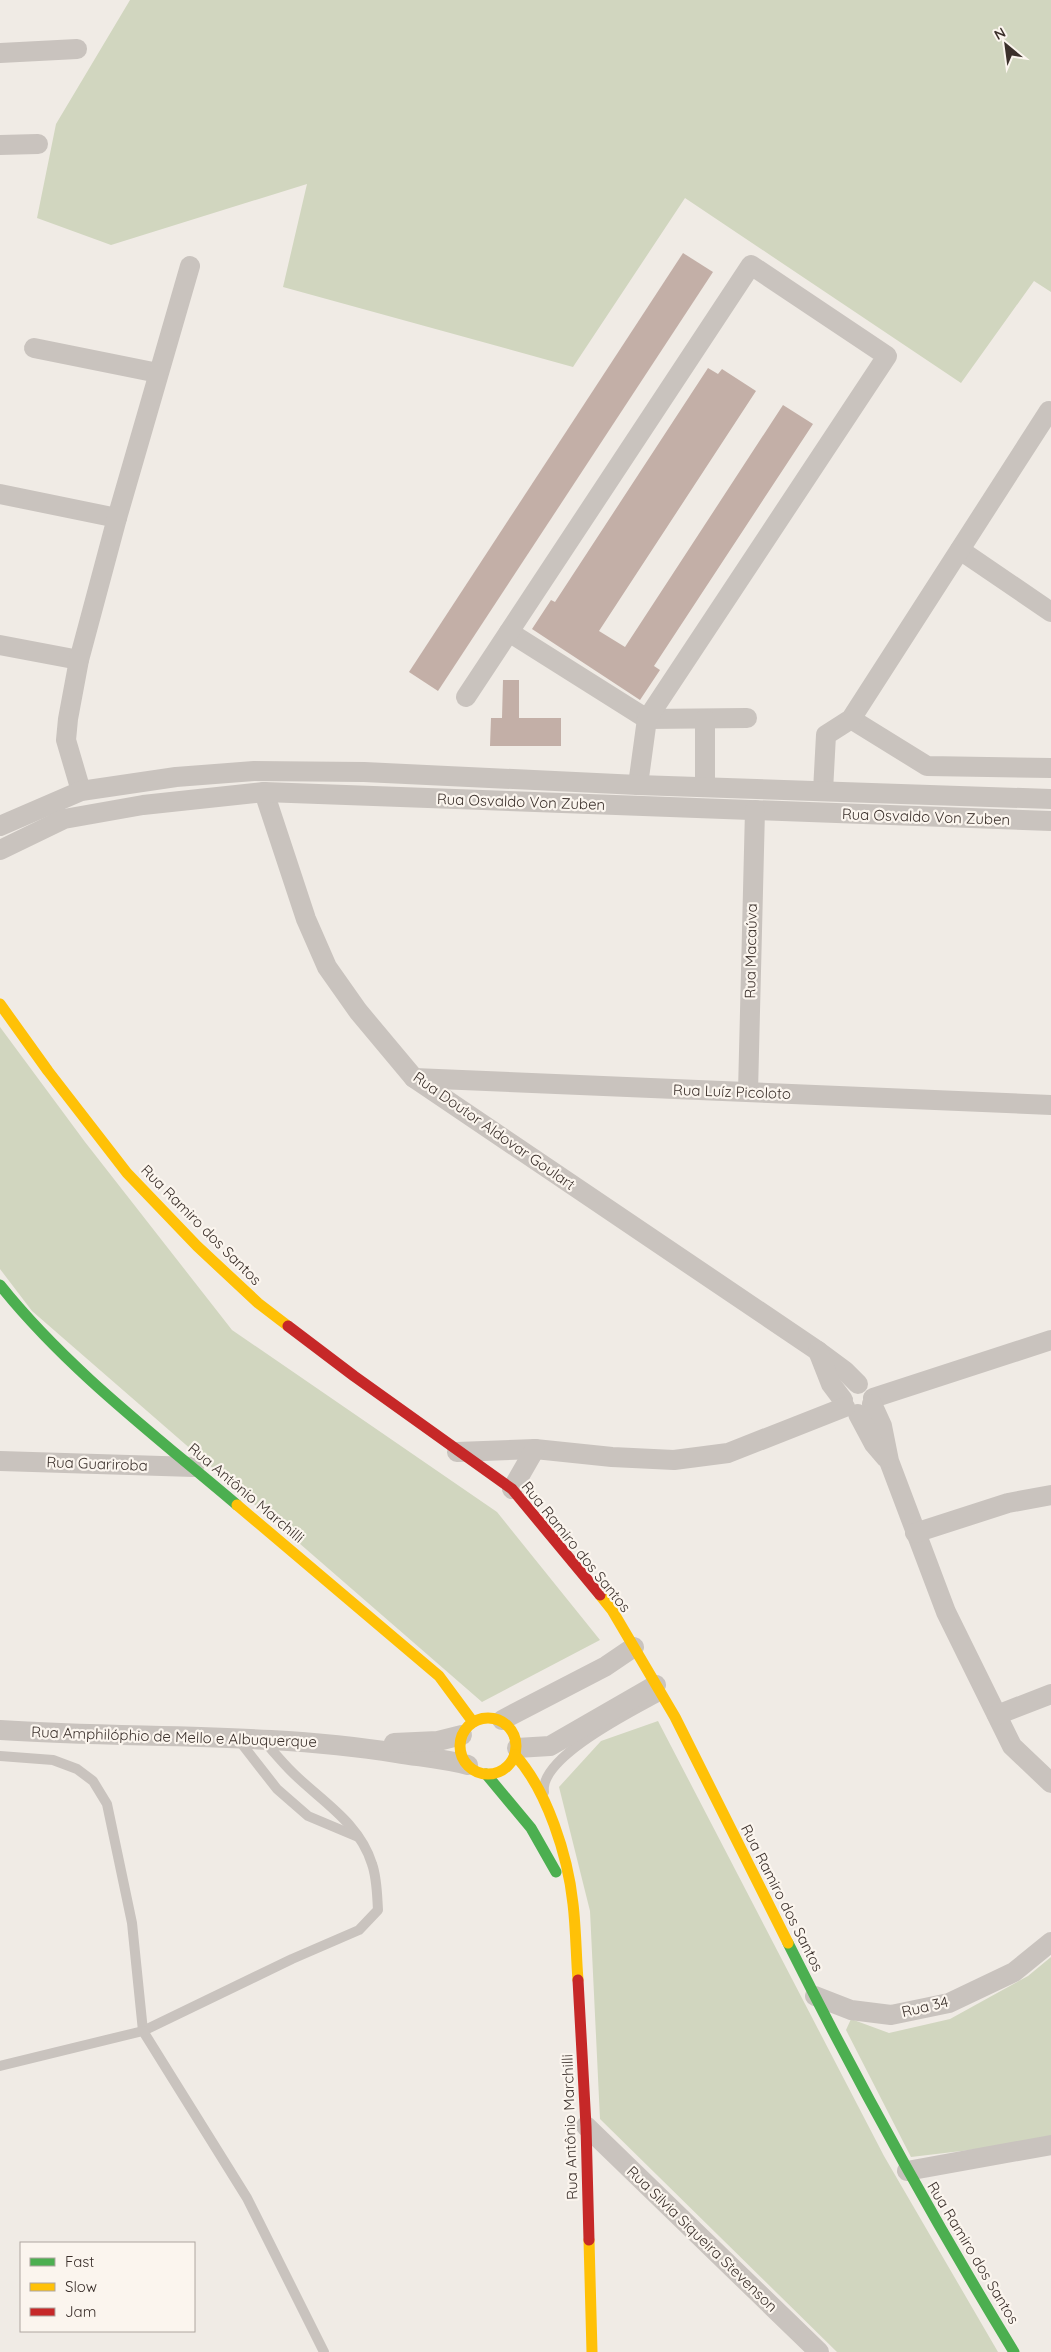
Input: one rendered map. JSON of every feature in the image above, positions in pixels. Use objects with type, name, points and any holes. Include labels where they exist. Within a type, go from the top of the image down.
[{"type":"street","points":[[0,53],[77,49]]},
{"type":"street","points":[[0,145],[38,144]]},
{"type":"street","points":[[466,697],[751,265],[887,356],[647,719],[638,785]]},
{"type":"street","points":[[81,791],[66,740],[79,660],[117,518],[190,266]]},
{"type":"street","points":[[34,348],[158,373]]},
{"type":"street","points":[[823,791],[826,736],[851,718],[1049,411],[1051,412]]},
{"type":"street","points":[[0,494],[117,518]]},
{"type":"street","points":[[960,550],[1051,612]]},
{"type":"street","points":[[509,632],[647,719],[747,718]]},
{"type":"street","points":[[0,646],[79,660]]},
{"type":"street","points":[[851,718],[927,766],[1051,768]]},
{"type":"street","points":[[705,719],[705,787]]},
{"type":"street","name":"Rua Osvaldo Von Zuben","points":[[0,826],[81,791],[176,777],[254,771],[364,772],[638,785],[1051,799]]},
{"type":"street","name":"Rua Osvaldo Von Zuben","points":[[0,850],[64,819],[143,805],[264,792],[1051,821]]},
{"type":"street","name":"Rua Doutor Aldovar Goulart","points":[[264,792],[306,918],[327,967],[358,1011],[414,1078],[818,1351],[845,1371],[858,1384],[865,1386],[858,1405]]},
{"type":"street","name":"Rua Macaúva","points":[[748,1092],[755,810]]},
{"type":"street","name":"Rua Ramiro dos Santos","points":[[0,1004],[48,1071],[128,1174],[196,1246],[258,1303],[457,1452],[512,1490],[612,1610],[657,1686],[850,2067],[947,2242],[1014,2352]]},
{"type":"street","name":"Rua Luíz Picoloto","points":[[414,1078],[1051,1105]]},
{"type":"street","name":"Rua Antônio Marchilli","points":[[0,1285],[33,1324],[103,1391],[439,1676],[468,1728]]},
{"type":"street","points":[[457,1452],[535,1449],[612,1457],[674,1460],[728,1453],[858,1405],[1051,1340]]},
{"type":"street","points":[[818,1351],[831,1384],[858,1405],[874,1444],[889,1462],[946,1612],[1012,1746],[1051,1783]]},
{"type":"street","points":[[512,1490],[535,1449]]},
{"type":"street","name":"Rua Guariroba","points":[[0,1461],[194,1467]]},
{"type":"street","points":[[915,1533],[1008,1503],[1051,1495]]},
{"type":"street","points":[[502,1720],[511,1729],[516,1748],[508,1765],[498,1772],[486,1774],[476,1771],[468,1765],[461,1751],[468,1728],[482,1718],[502,1720],[606,1666],[634,1647]]},
{"type":"street","points":[[516,1748],[550,1746],[657,1686]]},
{"type":"street","points":[[997,1715],[1051,1694]]},
{"type":"street","name":"Rua Amphilóphio de Mello e Albuquerque","points":[[347,1745],[438,1742],[468,1728]]},
{"type":"street","name":"Rua Amphilóphio de Mello e Albuquerque","points":[[0,1730],[261,1738],[347,1745],[442,1758],[468,1765]]},
{"type":"street","name":"Rua Antônio Marchilli","points":[[516,1748],[549,1812],[563,1854],[573,1902],[586,2126],[592,2352]]},
{"type":"street","name":"Rua Antônio Marchilli","points":[[486,1774],[531,1828],[573,1902]]},
{"type":"street","name":"Rua 34","points":[[815,1996],[851,2010],[891,2015],[950,2003],[1014,1972],[1051,1942]]},
{"type":"street","name":"Rua Silvia Siqueira Stevenson","points":[[586,2126],[819,2352]]},
{"type":"street","points":[[907,2171],[1051,2145]]},
{"type":"lane","points":[[549,1812],[544,1788],[550,1773],[567,1754],[608,1725],[657,1686]]},
{"type":"lane","points":[[237,1738],[277,1789],[308,1816],[359,1837]]},
{"type":"lane","points":[[0,2066],[143,2031],[284,1963],[359,1930],[378,1910],[376,1877],[372,1863],[359,1837],[342,1815],[292,1772],[261,1738]]},
{"type":"lane","points":[[0,1756],[53,1760],[77,1769],[93,1782],[107,1804],[132,1923],[143,2031],[247,2198],[324,2352]]},
{"type":"green space","points":[[130,0],[1051,0],[1051,292],[1034,281],[961,383],[685,198],[573,367],[283,287],[307,184],[111,245],[37,218],[56,124]]},
{"type":"green space","points":[[0,1027],[85,1142],[232,1330],[497,1512],[600,1640],[482,1702],[32,1311],[0,1269]]},
{"type":"green space","points":[[658,1721],[884,2156],[998,2352],[837,2352],[600,2119],[590,1911],[559,1787],[601,1741]]},
{"type":"green space","points":[[1051,1957],[1051,2137],[1037,2142],[911,2157],[846,2030],[851,2019],[889,2033],[950,2019],[1028,1976]]},
{"type":"building","points":[[683,253],[713,272],[438,691],[409,672]]},
{"type":"building","points":[[708,368],[718,374],[722,369],[756,391],[599,631],[625,647],[783,405],[813,424],[654,666],[660,670],[640,700],[532,629],[551,600],[555,602]]},
{"type":"building","points":[[503,680],[519,680],[519,718],[561,718],[561,746],[490,746],[491,718],[502,718]]},
{"type":"traffic: fast","points":[[0,1285],[54,1345],[113,1401],[237,1505]]},
{"type":"traffic: fast","points":[[486,1774],[531,1828],[556,1872]]},
{"type":"traffic: fast","points":[[788,1943],[841,2047],[897,2150],[954,2252],[1014,2352]]},
{"type":"traffic: slow","points":[[0,1004],[48,1071],[127,1173],[197,1246],[258,1303],[288,1326]]},
{"type":"traffic: slow","points":[[237,1505],[439,1676],[473,1722]]},
{"type":"traffic: slow","points":[[600,1595],[612,1610],[675,1717],[788,1943]]},
{"type":"traffic: slow","points":[[488,1718],[499,1720],[508,1726],[514,1735],[516,1746],[514,1757],[508,1766],[499,1772],[488,1774],[477,1772],[468,1766],[462,1757],[460,1746],[462,1735],[468,1726],[477,1720],[488,1718]]},
{"type":"traffic: slow","points":[[515,1755],[537,1786],[561,1845],[573,1904],[578,1980]]},
{"type":"traffic: slow","points":[[589,2240],[592,2352]]},
{"type":"traffic: jam","points":[[288,1326],[354,1376],[512,1489],[600,1595]]},
{"type":"traffic: jam","points":[[578,1980],[586,2126],[589,2240]]}]
